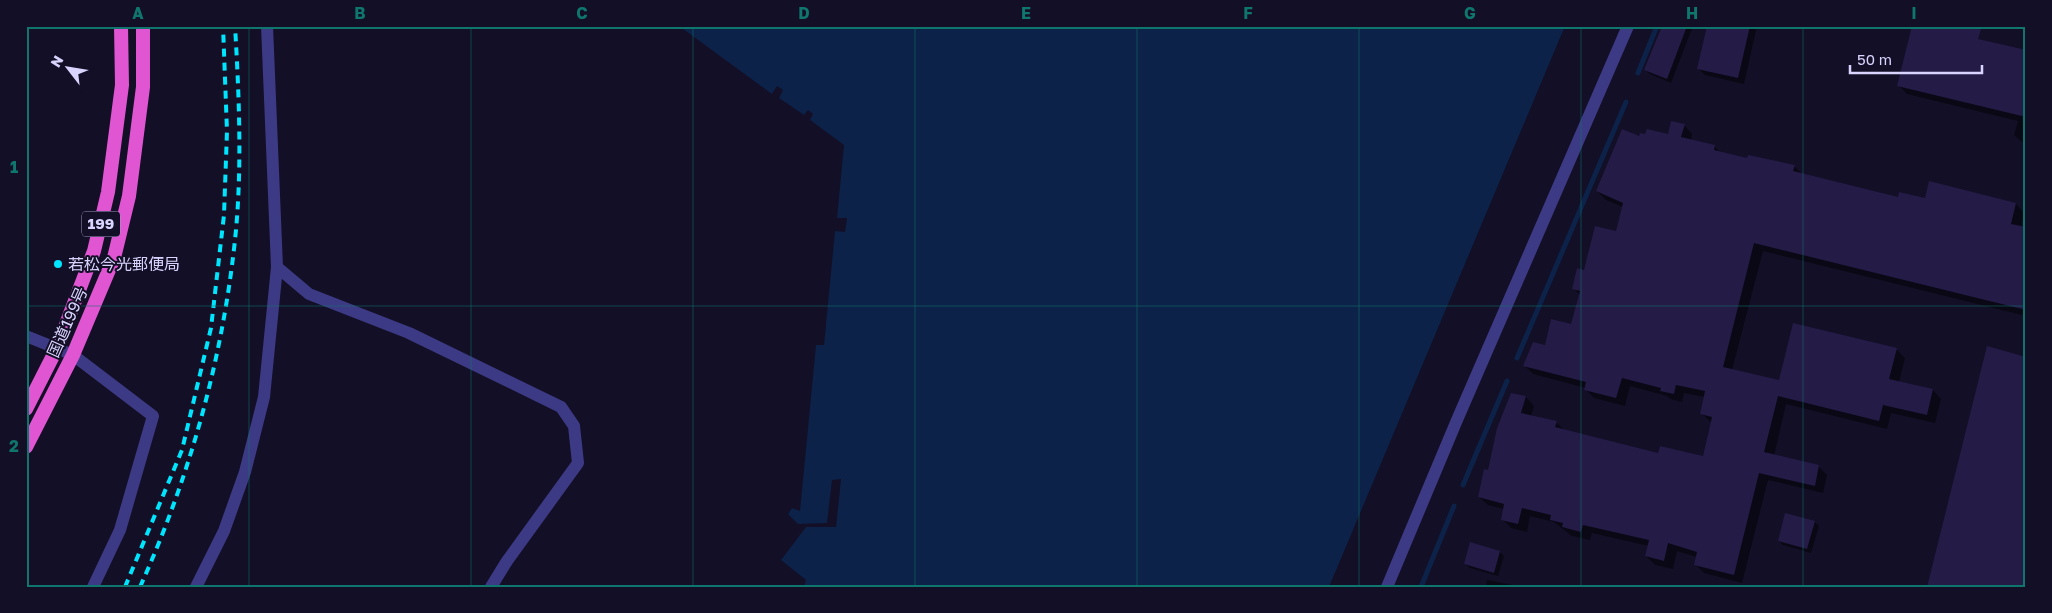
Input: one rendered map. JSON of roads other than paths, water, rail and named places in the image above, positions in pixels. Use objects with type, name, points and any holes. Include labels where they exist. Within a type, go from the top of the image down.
[{"type":"highway","name":"国道199号","points":[[26,409],[57,348],[94,251],[108,192],[122,86],[121,26]]},
{"type":"highway","name":"国道199号","points":[[26,448],[72,355],[114,258],[129,196],[143,87],[143,26]]},
{"type":"street","points":[[196,587],[224,531],[250,453],[264,397],[276,267],[267,26]]},
{"type":"street","points":[[1387,587],[1457,420],[1628,26]]},
{"type":"street","points":[[276,267],[309,294],[418,337],[561,406],[574,426],[578,463],[507,561],[491,587]]},
{"type":"street","points":[[26,336],[72,355],[153,416],[120,530],[93,587]]},
{"type":"water","points":[[679,26],[871,26],[875,29],[880,26],[1565,26],[1329,587],[804,587],[806,580],[781,560],[806,527],[836,527],[841,479],[832,480],[827,523],[798,524],[788,514],[792,508],[800,511],[816,345],[824,345],[835,231],[845,232],[847,218],[837,218],[844,145],[810,120],[813,114],[808,110],[804,115],[779,98],[783,90],[777,86],[772,94]]},
{"type":"waterway","points":[[1638,73],[1657,26]]},
{"type":"waterway","points":[[1517,358],[1626,102]]},
{"type":"waterway","points":[[1463,485],[1507,381]]},
{"type":"waterway","points":[[1421,587],[1454,506]]},
{"type":"railway","points":[[125,587],[182,450],[211,328],[224,215],[227,131],[223,26]]},
{"type":"railway","points":[[140,587],[175,501],[203,413],[214,368],[231,276],[239,179],[239,103],[235,26]]},
{"type":"place","name":"若松今光郵便局","points":[[58,264]]}]
